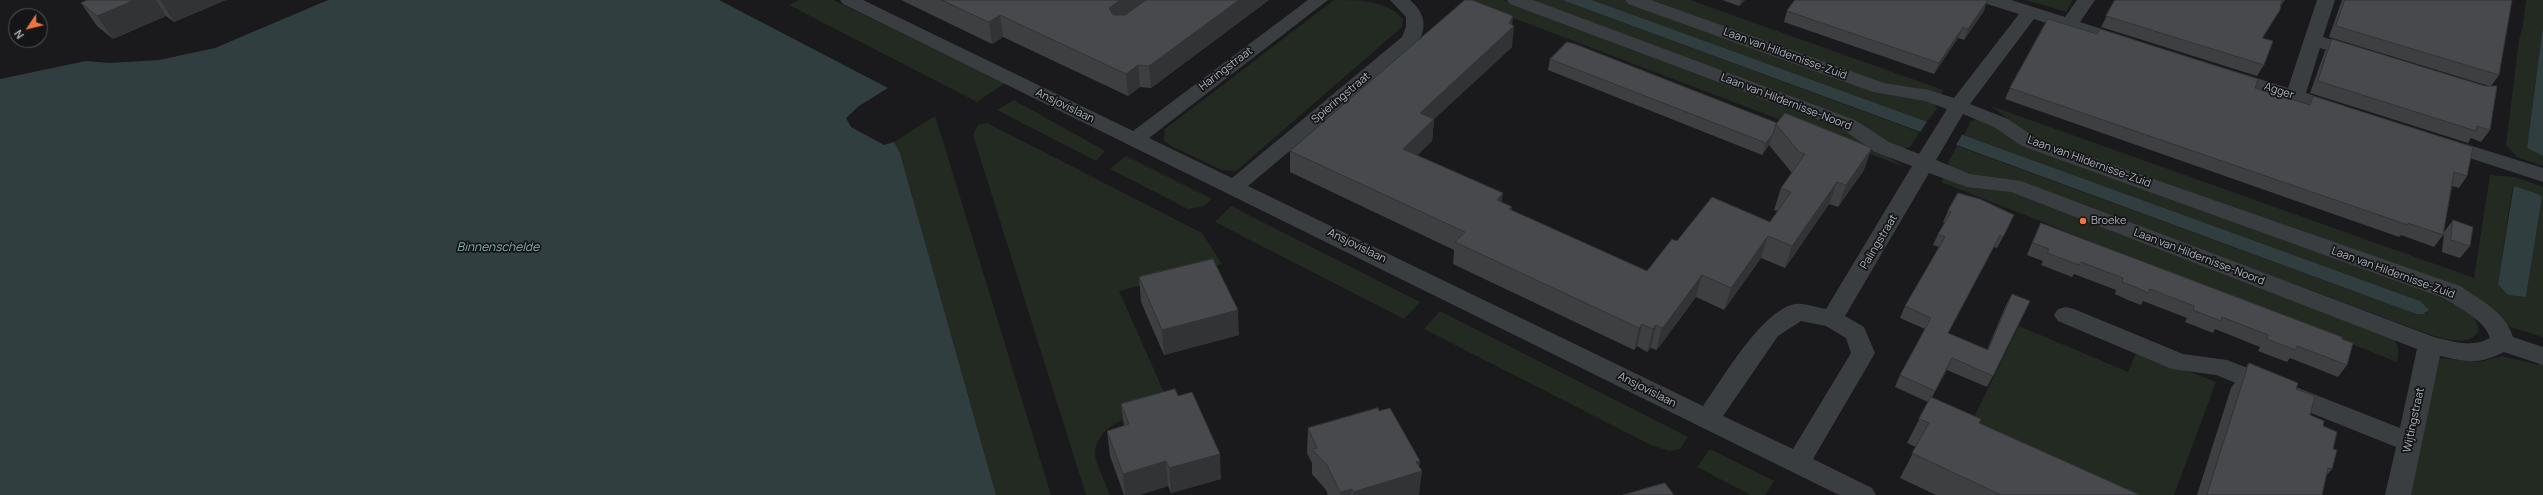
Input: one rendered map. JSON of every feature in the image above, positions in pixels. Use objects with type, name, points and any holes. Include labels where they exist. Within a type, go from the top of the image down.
[{"type":"street","name":"Ansjovislaan","points":[[849,0],[1863,495]]},
{"type":"street","name":"Haringstraat","points":[[1134,140],[1319,0]]},
{"type":"street","name":"Spieringstraat","points":[[1234,187],[1410,40],[1417,28],[1416,17],[1399,0]]},
{"type":"street","name":"Laan van Hildernisse-Noord","points":[[1516,0],[1848,124],[1882,147],[1924,164],[1967,180],[2014,186],[2430,345],[2465,353],[2481,353],[2503,342]]},
{"type":"street","name":"Laan van Hildernisse-Zuid","points":[[1634,0],[1880,88],[1929,96],[1958,106],[2001,123],[2029,142],[2452,292],[2482,312],[2499,327],[2503,342]]},
{"type":"street","points":[[1993,0],[2145,49]]},
{"type":"street","points":[[2069,25],[2086,0]]},
{"type":"street","points":[[2295,96],[2326,0]]},
{"type":"street","points":[[1924,164],[1958,106],[2030,13]]},
{"type":"street","points":[[2315,33],[2372,50]]},
{"type":"street","name":"Agger","points":[[2212,70],[2354,115]]},
{"type":"street","points":[[2428,138],[2543,175]]},
{"type":"street","name":"Palingstraat","points":[[1832,319],[1924,164]]},
{"type":"street","points":[[1707,420],[1770,330],[1797,312],[1832,319],[1856,333],[1863,353],[1798,462]]},
{"type":"street","points":[[2066,315],[2180,363],[2219,366],[2409,442]]},
{"type":"street","points":[[2503,342],[2543,356]]},
{"type":"street","name":"Wijtingstraat","points":[[2398,495],[2430,345]]},
{"type":"shaded area","points":[[799,0],[833,0],[1005,83],[977,102],[789,5]]},
{"type":"shaded area","points":[[1334,0],[1372,2],[1389,8],[1403,19],[1402,27],[1236,171],[1222,170],[1171,146],[1164,140],[1165,129]]},
{"type":"shaded area","points":[[1466,0],[1503,0],[1817,118],[1859,137],[1904,167]]},
{"type":"shaded area","points":[[1529,0],[1562,0],[1919,132],[1911,146],[1902,150]]},
{"type":"shaded area","points":[[1592,0],[1624,0],[1881,93],[1933,102],[1937,109],[1927,122]]},
{"type":"shaded area","points":[[1651,0],[1690,0],[1943,90],[1942,94],[1883,83]]},
{"type":"shaded area","points":[[2026,0],[2073,0],[2066,12]]},
{"type":"shaded area","points":[[2526,0],[2543,0],[2543,26],[2527,148],[2543,156],[2543,166],[2517,157],[2506,145],[2519,40],[2523,26]]},
{"type":"shaded area","points":[[1014,100],[1105,151],[1096,161],[997,110]]},
{"type":"shaded area","points":[[1991,106],[2474,278],[2490,175],[2515,177],[2543,187],[2543,337],[2510,327],[2497,312],[2413,272],[2040,139],[2026,132]],"holes":[[[2515,186],[2538,194],[2542,198],[2526,297],[2498,284],[2512,190]]]},
{"type":"shaded area","points":[[935,116],[1051,495],[996,495],[900,153],[894,142]]},
{"type":"shaded area","points":[[1979,119],[2444,295],[2474,316],[2479,330],[2476,335],[2461,341],[2437,337],[2012,180],[1981,177],[1949,167],[1948,162],[1957,146],[2416,314],[2427,313],[2420,301],[1964,135],[1971,121]]},
{"type":"shaded area","points":[[987,123],[1202,233],[1222,264],[1119,291],[1170,406],[1135,415],[1112,426],[1104,433],[1098,442],[1095,454],[1099,469],[1110,495],[1086,495],[973,135],[978,125]]},
{"type":"shaded area","points":[[1126,156],[1212,199],[1204,206],[1188,209],[1110,169]]},
{"type":"shaded area","points":[[1944,176],[2004,189],[2392,336],[2398,348],[2397,362],[1941,182]]},
{"type":"shaded area","points":[[1231,206],[1420,302],[1404,319],[1215,222]]},
{"type":"shaded area","points":[[1440,311],[1688,437],[1680,449],[1669,451],[1651,445],[1424,329]]},
{"type":"shaded area","points":[[2019,326],[2128,372],[2137,351],[2216,382],[2174,495],[2097,495],[1966,433]]},
{"type":"shaded area","points":[[2543,345],[2543,495],[2407,495],[2439,358],[2479,362],[2502,356],[2539,365]]},
{"type":"shaded area","points":[[1710,449],[1774,481],[1765,495],[1751,495],[1697,467]]},
{"type":"water","name":"Binnenschelde","points":[[328,0],[719,0],[888,88],[859,106],[846,118],[851,127],[884,145],[894,142],[900,153],[996,495],[0,495],[0,79],[86,61],[109,63],[159,60],[215,48]]},
{"type":"water","points":[[1562,0],[1592,0],[2420,301],[2429,310],[2423,314],[2416,314]]},
{"type":"water","points":[[2543,26],[2543,156],[2527,148]]},
{"type":"water","points":[[2515,186],[2538,194],[2542,197],[2526,297],[2508,295],[2498,284],[2513,190]]},
{"type":"pier","points":[[1928,120],[1963,133],[1955,147],[1919,134]]},
{"type":"building","points":[[88,0],[135,0],[97,16],[81,3]]},
{"type":"building","points":[[942,0],[1120,0],[1109,8],[1113,15],[1125,15],[1146,0],[1239,0],[1149,66],[1138,65],[1126,74],[1000,15],[989,22]]},
{"type":"building","points":[[1465,0],[1472,0],[1513,16],[1509,23],[1514,26],[1420,113],[1434,119],[1403,149],[1503,193],[1497,200],[1512,207],[1509,209],[1647,271],[1672,239],[1677,241],[1712,197],[1770,222],[1791,192],[1781,188],[1805,154],[1799,152],[1776,124],[1785,113],[1872,148],[1846,185],[1837,182],[1792,246],[1768,236],[1731,288],[1702,275],[1662,328],[1656,325],[1653,329],[1642,324],[1639,328],[1455,242],[1465,232],[1290,151]]},
{"type":"building","points":[[1795,0],[1988,0],[1968,29],[1963,27],[1939,63],[1787,11]]},
{"type":"building","points":[[2115,0],[2283,0],[2280,10],[2262,38],[2273,41],[2264,65],[2106,16]]},
{"type":"building","points":[[2345,0],[2512,0],[2499,75],[2336,26]]},
{"type":"building","points":[[2048,19],[2097,34],[2100,29],[2258,79],[2255,88],[2310,105],[2313,96],[2473,147],[2467,176],[2454,172],[2443,235],[2408,223],[2408,225],[2010,88]]},
{"type":"building","points":[[2332,39],[2485,86],[2497,86],[2490,130],[2477,126],[2476,131],[2318,81]]},
{"type":"building","points":[[1567,42],[1777,123],[1773,134],[1766,143],[1550,59]]},
{"type":"building","points":[[1958,193],[1980,199],[2014,215],[2003,237],[2000,235],[1948,333],[1988,350],[2012,294],[2030,301],[1993,376],[1952,358],[1935,391],[1900,375],[1931,318],[1905,306],[1945,237],[1938,234],[1951,212],[1948,211]]},
{"type":"building","points":[[2453,220],[2473,227],[2470,246],[2451,240]]},
{"type":"building","points":[[2041,223],[2342,337],[2342,339],[2353,343],[2347,365],[2297,346],[2296,350],[2267,339],[2268,335],[2222,317],[2221,321],[2193,310],[2194,306],[2150,289],[2148,293],[2122,282],[2123,278],[2081,262],[2079,265],[2047,253],[2049,249],[2033,243]]},
{"type":"building","points":[[1213,259],[1238,310],[1162,330],[1139,277]]},
{"type":"building","points":[[2249,363],[2298,383],[2296,389],[2315,396],[2310,415],[2324,421],[2323,426],[2337,432],[2333,449],[2337,450],[2332,469],[2328,468],[2322,495],[2207,495]]},
{"type":"building","points":[[1175,389],[1178,396],[1192,392],[1220,454],[1169,468],[1166,461],[1123,474],[1107,431],[1129,424],[1121,404]]},
{"type":"building","points":[[1931,397],[1981,419],[1979,423],[2140,495],[2001,495],[1912,453],[1929,423],[1919,419]]},
{"type":"building","points":[[1378,408],[1379,411],[1390,408],[1420,461],[1416,462],[1422,471],[1353,492],[1352,489],[1340,492],[1327,465],[1312,449],[1317,448],[1308,428]]},
{"type":"building","points":[[1665,483],[1674,495],[1623,495]]},
{"type":"place","name":"Broeke","points":[[2083,221]]}]
